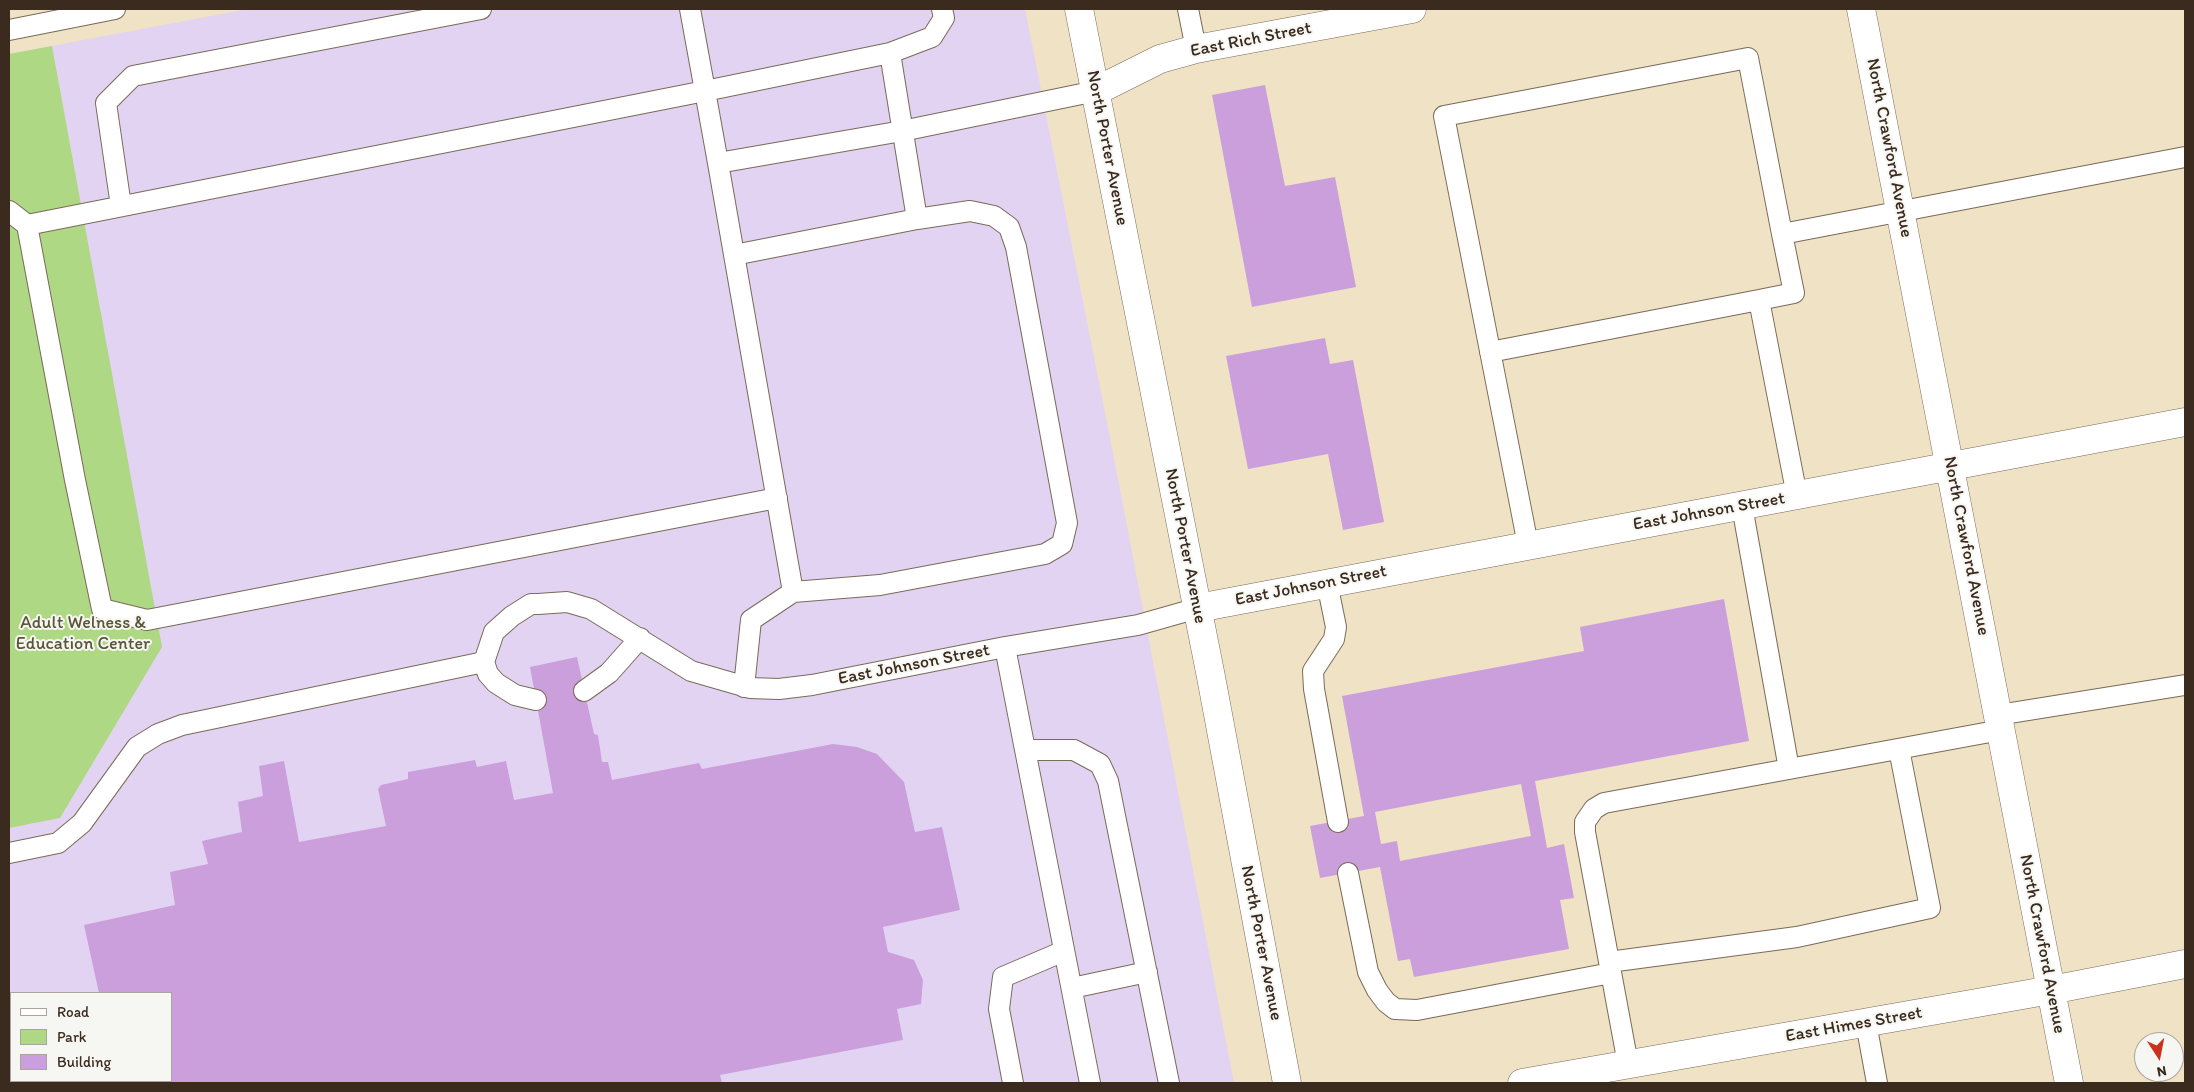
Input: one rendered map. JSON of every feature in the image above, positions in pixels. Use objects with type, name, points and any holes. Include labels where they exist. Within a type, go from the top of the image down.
[{"type":"street","name":"North Porter Avenue","points":[[1079,9],[1198,608],[1287,1083]]},
{"type":"street","name":"East Rich Street","points":[[1096,91],[1160,60],[1196,49],[1412,9]]},
{"type":"street","name":"North Crawford Avenue","points":[[1862,9],[2069,1083]]},
{"type":"street","name":"East Johnson Street","points":[[1198,608],[2185,422]]},
{"type":"street","name":"East Himes Street","points":[[1522,1083],[1613,1072],[2185,964]]},
{"type":"lane","points":[[9,30],[115,9]]},
{"type":"lane","points":[[121,206],[106,103],[133,76],[480,9]]},
{"type":"lane","points":[[690,9],[794,592]]},
{"type":"lane","points":[[27,225],[890,53],[932,37],[944,18],[942,9]]},
{"type":"lane","points":[[1188,9],[1196,49]]},
{"type":"lane","points":[[890,53],[917,219]]},
{"type":"lane","points":[[1490,352],[1794,293],[1748,58],[1444,116],[1490,352],[1528,545]]},
{"type":"lane","points":[[718,162],[902,132],[1096,91]]},
{"type":"lane","points":[[1782,234],[2185,157]]},
{"type":"lane","points":[[9,211],[27,225],[75,480],[102,609],[147,620],[777,498]]},
{"type":"lane","points":[[734,255],[917,219],[970,211],[994,216],[1009,227],[1016,247],[1067,522],[1062,544],[1045,554],[1008,563],[880,585],[794,592],[750,620],[744,687]]},
{"type":"lane","points":[[1759,300],[1797,496]]},
{"type":"lane","points":[[1742,506],[1789,769]]},
{"type":"lane","points":[[1327,583],[1336,627],[1334,639],[1322,653],[1313,670],[1314,689],[1338,822]]},
{"type":"lane","name":"East Johnson Street","points":[[484,662],[494,632],[512,616],[531,604],[567,602],[591,608],[691,671],[744,687],[779,689],[812,685],[1005,647],[1138,625],[1198,608]]},
{"type":"lane","points":[[584,691],[609,673],[640,638]]},
{"type":"lane","points":[[1005,647],[1090,1083]]},
{"type":"lane","points":[[9,852],[58,843],[82,823],[137,747],[158,734],[182,725],[484,662],[488,674],[496,683],[515,695],[536,700]]},
{"type":"lane","points":[[1613,1072],[1610,968],[1585,832],[1585,822],[1594,809],[1604,803],[1899,749],[2000,722],[2185,685]]},
{"type":"lane","points":[[1348,873],[1368,972],[1386,1002],[1396,1008],[1417,1010],[1610,968],[1797,937],[1930,908],[1899,749]]},
{"type":"lane","points":[[1025,750],[1074,750],[1100,764],[1108,781],[1169,1083]]},
{"type":"lane","points":[[1012,1083],[999,1009],[1003,977],[1064,951]]},
{"type":"lane","points":[[1072,988],[1147,972]]},
{"type":"lane","points":[[1866,1023],[1877,1083]]},
{"type":"shaded area","points":[[248,9],[1025,9],[1112,448],[1234,1083],[9,1083],[9,54]]},
{"type":"green space","name":"Adult Welness & Education Center","points":[[52,46],[162,647],[60,818],[9,828],[9,54]]},
{"type":"building","points":[[1265,85],[1285,186],[1335,177],[1356,287],[1252,307],[1212,95]]},
{"type":"building","points":[[1325,338],[1330,364],[1353,360],[1384,522],[1343,530],[1328,454],[1248,469],[1226,356]]},
{"type":"building","points":[[1724,599],[1749,741],[1535,781],[1547,848],[1564,844],[1574,898],[1560,900],[1569,949],[1414,977],[1410,959],[1398,961],[1380,867],[1320,878],[1310,826],[1364,816],[1342,696],[1584,651],[1580,627]],"holes":[[[1521,784],[1531,836],[1400,861],[1397,841],[1381,844],[1375,812]]]},
{"type":"building","points":[[577,657],[594,734],[598,735],[602,762],[608,762],[612,780],[699,763],[702,769],[833,744],[857,747],[877,754],[904,782],[915,832],[942,827],[960,910],[883,927],[888,952],[914,960],[923,980],[921,1004],[897,1009],[903,1040],[720,1075],[722,1083],[9,1083],[10,1056],[10,1082],[172,1082],[172,992],[99,992],[84,925],[175,905],[170,872],[208,864],[202,841],[242,832],[238,802],[263,796],[259,766],[284,761],[299,842],[386,826],[378,789],[381,785],[408,779],[408,772],[475,760],[477,767],[506,761],[514,800],[553,793],[530,667]]}]
